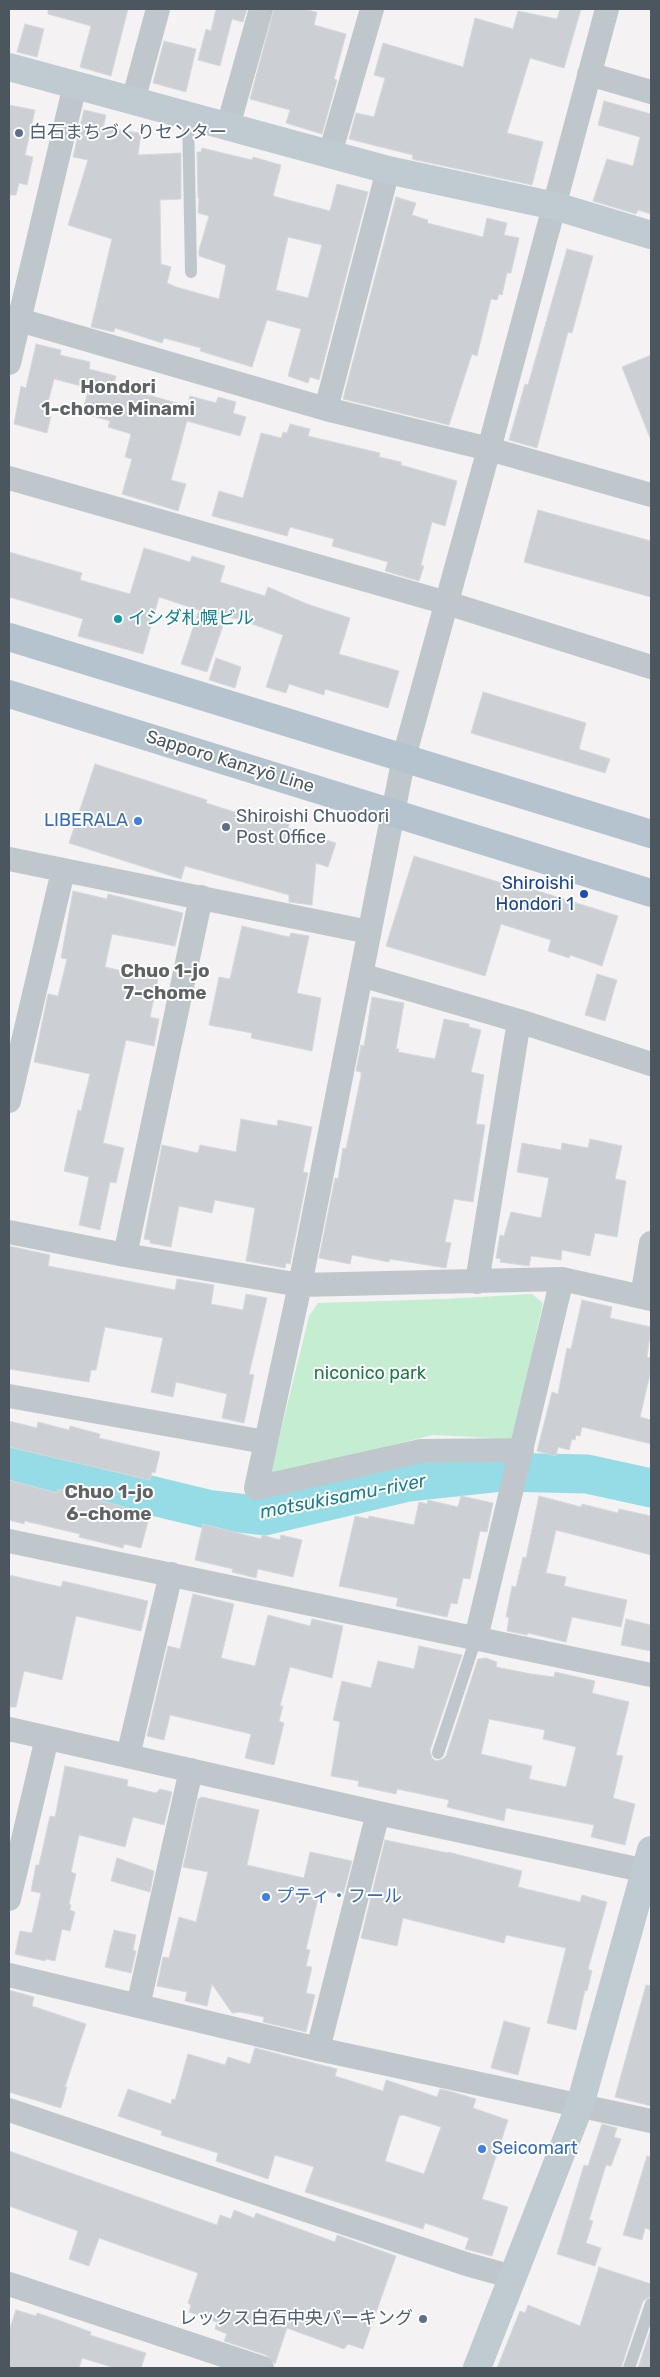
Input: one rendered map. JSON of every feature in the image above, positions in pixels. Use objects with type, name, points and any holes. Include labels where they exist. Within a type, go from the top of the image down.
[{"type":"main road","points":[[9,636],[651,834]]},
{"type":"main road","name":"Sapporo Kanzyō Line","points":[[9,694],[651,893]]},
{"type":"street","points":[[133,101],[158,9]]},
{"type":"street","points":[[228,126],[261,9]]},
{"type":"street","points":[[330,154],[372,9]]},
{"type":"street","points":[[518,1466],[421,1452],[256,1488],[264,1442],[300,1285],[404,757],[607,9]]},
{"type":"street","points":[[9,67],[388,170],[555,206],[651,234]]},
{"type":"street","points":[[589,74],[651,92]]},
{"type":"street","points":[[9,362],[14,319],[75,85]]},
{"type":"street","points":[[326,409],[388,170]]},
{"type":"street","points":[[14,319],[326,409],[489,449],[651,495]]},
{"type":"street","points":[[9,478],[447,603],[651,666]]},
{"type":"street","points":[[9,859],[369,932]]},
{"type":"street","points":[[9,1094],[63,871]]},
{"type":"street","points":[[124,1255],[201,897]]},
{"type":"street","points":[[361,975],[519,1021],[651,1064]]},
{"type":"street","points":[[477,1282],[519,1021]]},
{"type":"street","points":[[9,1232],[124,1255],[300,1285],[562,1279],[646,1298],[651,1243]]},
{"type":"street","points":[[476,1638],[562,1279]]},
{"type":"street","points":[[9,1396],[264,1442]]},
{"type":"street","points":[[9,1541],[651,1675]]},
{"type":"street","points":[[128,1756],[171,1574]]},
{"type":"street","points":[[9,1729],[378,1813],[649,1864],[580,2105],[477,2368]]},
{"type":"street","points":[[9,1899],[47,1738]]},
{"type":"street","points":[[138,2006],[191,1770]]},
{"type":"street","points":[[318,2049],[378,1813]]},
{"type":"street","points":[[9,1975],[318,2049],[651,2121]]},
{"type":"street","points":[[9,2110],[466,2264],[513,2277]]},
{"type":"street","points":[[9,2284],[262,2368]]},
{"type":"lane","points":[[188,115],[191,272]]},
{"type":"lane","points":[[438,1753],[476,1638]]},
{"type":"lane","points":[[629,2368],[651,2304]]},
{"type":"green space","name":"niconico park","points":[[532,1294],[543,1303],[513,1439],[433,1435],[270,1475],[309,1316],[318,1303]]},
{"type":"building","points":[[48,9],[128,9],[111,76],[80,67],[91,26],[48,14]]},
{"type":"building","points":[[216,9],[247,9],[243,22],[232,19],[220,66],[198,60],[206,29],[211,31]]},
{"type":"building","points":[[274,9],[301,9],[317,12],[314,25],[346,34],[334,79],[337,80],[322,134],[286,123],[290,110],[250,99]]},
{"type":"building","points":[[560,9],[581,9],[564,68],[530,58],[507,133],[543,142],[532,185],[412,159],[413,155],[349,139],[356,113],[374,117],[385,78],[374,75],[383,43],[463,67],[475,18],[513,29],[518,11],[557,19]]},
{"type":"building","points":[[25,24],[44,29],[37,57],[17,52]]},
{"type":"building","points":[[164,41],[196,49],[186,92],[153,83]]},
{"type":"building","points":[[604,101],[651,114],[651,214],[638,210],[636,214],[593,201],[607,159],[633,166],[640,137],[598,125]]},
{"type":"building","name":"白石まちづくりセンター","points":[[9,105],[35,110],[25,155],[33,157],[27,185],[19,183],[16,195],[9,195]]},
{"type":"building","points":[[84,110],[106,115],[103,128],[141,133],[138,155],[181,153],[181,199],[160,200],[161,264],[171,267],[167,283],[219,299],[226,265],[199,256],[209,216],[198,213],[197,152],[201,152],[202,148],[252,160],[253,157],[281,165],[273,196],[330,211],[337,184],[368,192],[319,380],[310,377],[308,383],[288,376],[301,329],[267,320],[252,367],[200,351],[201,348],[164,338],[162,343],[115,328],[114,332],[91,327],[112,239],[68,225],[88,160],[73,157]],"holes":[[[288,237],[322,245],[308,298],[276,290]]]},
{"type":"building","points":[[396,197],[416,203],[412,215],[428,220],[427,223],[483,237],[487,218],[507,223],[504,235],[519,238],[511,273],[507,273],[502,295],[499,294],[497,300],[491,299],[477,356],[472,354],[449,425],[343,399]]},
{"type":"building","points":[[567,249],[593,256],[572,333],[568,332],[537,448],[509,440],[525,384],[528,385]]},
{"type":"building","points":[[36,344],[61,350],[60,355],[90,362],[89,369],[116,376],[114,385],[187,406],[190,396],[216,403],[218,397],[236,402],[233,413],[246,417],[240,436],[187,421],[171,480],[186,484],[178,511],[122,494],[132,459],[125,457],[131,434],[108,427],[110,421],[82,413],[89,388],[54,379],[45,414],[51,416],[47,433],[14,424],[21,386],[26,388]]},
{"type":"building","points":[[651,355],[651,438],[650,438],[622,367]]},
{"type":"building","points":[[290,424],[310,429],[308,436],[380,453],[379,457],[401,462],[401,465],[457,481],[445,526],[432,522],[421,565],[424,566],[419,581],[385,571],[388,562],[332,546],[334,539],[290,527],[287,536],[212,516],[219,491],[243,498],[261,433],[281,438],[283,432],[287,433]]},
{"type":"building","points":[[538,510],[651,541],[651,597],[524,562]]},
{"type":"building","points":[[144,548],[190,562],[192,556],[225,566],[220,582],[265,596],[268,587],[307,604],[350,618],[339,654],[399,671],[388,708],[325,689],[324,695],[289,684],[286,693],[266,687],[283,635],[238,619],[226,617],[207,672],[181,664],[199,610],[159,597],[143,654],[78,636],[83,619],[9,597],[9,552],[82,573],[80,580],[130,594]]},
{"type":"building","points":[[216,658],[241,667],[235,688],[209,680]]},
{"type":"building","points":[[483,692],[586,723],[579,749],[610,759],[605,773],[471,733]]},
{"type":"building","points":[[95,764],[207,800],[206,803],[257,819],[260,809],[291,818],[288,828],[336,843],[328,867],[316,863],[312,905],[289,902],[289,895],[185,866],[181,879],[69,843]]},
{"type":"building","points":[[414,856],[531,892],[532,889],[618,916],[602,966],[570,955],[569,958],[548,951],[551,940],[501,924],[485,976],[386,946]]},
{"type":"building","points":[[73,891],[107,899],[108,894],[183,913],[175,946],[112,934],[105,967],[158,979],[150,1017],[159,1019],[154,1046],[126,1040],[103,1143],[124,1148],[116,1183],[110,1182],[100,1230],[79,1225],[89,1177],[64,1171],[78,1110],[81,1111],[90,1074],[34,1062],[48,994],[58,996],[67,959],[61,958]]},
{"type":"building","points":[[242,926],[289,937],[291,933],[309,936],[297,993],[321,998],[312,1051],[251,1038],[252,1033],[209,1025],[219,977],[230,979]]},
{"type":"building","points":[[597,974],[617,980],[605,1021],[585,1015]]},
{"type":"building","points":[[372,997],[404,1003],[396,1049],[399,1049],[398,1052],[435,1059],[444,1019],[469,1024],[469,1027],[481,1030],[471,1072],[484,1075],[476,1124],[485,1125],[473,1202],[454,1199],[445,1242],[451,1243],[446,1268],[390,1259],[389,1262],[352,1255],[350,1264],[319,1258],[335,1178],[338,1179],[343,1148],[346,1149],[361,1076],[361,1072],[356,1071],[361,1045],[364,1046]]},
{"type":"building","points":[[241,1119],[277,1126],[278,1120],[312,1127],[303,1172],[308,1173],[290,1264],[286,1263],[285,1268],[246,1261],[255,1208],[215,1200],[212,1213],[179,1206],[171,1247],[150,1243],[150,1240],[144,1239],[162,1145],[198,1153],[200,1145],[236,1152]]},
{"type":"building","points":[[590,1139],[622,1146],[615,1179],[626,1181],[617,1237],[595,1233],[590,1256],[562,1250],[561,1260],[531,1256],[529,1266],[500,1262],[501,1259],[496,1258],[500,1235],[504,1236],[511,1212],[541,1218],[549,1178],[517,1172],[522,1143],[561,1150],[562,1143],[588,1148]]},
{"type":"building","points":[[9,1246],[50,1255],[48,1266],[175,1290],[177,1279],[214,1285],[211,1304],[243,1310],[246,1294],[267,1298],[249,1374],[254,1375],[244,1423],[222,1418],[227,1394],[176,1382],[173,1397],[151,1392],[163,1338],[105,1327],[96,1370],[91,1370],[89,1382],[9,1369]]},
{"type":"building","points":[[582,1300],[612,1307],[610,1318],[651,1327],[647,1357],[651,1358],[651,1370],[640,1417],[651,1420],[651,1444],[582,1427],[580,1436],[576,1435],[575,1440],[572,1439],[569,1450],[558,1447],[556,1456],[537,1451],[552,1392],[558,1394],[567,1348],[571,1349]]},
{"type":"building","points":[[9,1421],[37,1428],[38,1422],[69,1430],[70,1426],[100,1434],[99,1438],[160,1452],[155,1473],[152,1472],[150,1480],[9,1447]]},
{"type":"building","points":[[9,1480],[57,1493],[58,1489],[150,1514],[141,1548],[124,1544],[123,1548],[79,1537],[80,1534],[25,1521],[24,1524],[9,1520]]},
{"type":"building","points":[[461,1496],[493,1503],[487,1532],[480,1531],[470,1579],[463,1578],[457,1604],[451,1603],[447,1617],[396,1606],[398,1598],[339,1586],[355,1516],[368,1519],[369,1516],[414,1525],[419,1502],[427,1504],[428,1500],[458,1507]]},
{"type":"building","points":[[539,1496],[581,1507],[582,1504],[618,1513],[619,1509],[651,1516],[651,1555],[556,1530],[546,1573],[566,1577],[564,1586],[627,1600],[621,1627],[572,1617],[566,1642],[528,1633],[527,1635],[507,1631],[509,1617],[506,1617],[512,1586],[516,1587],[523,1557],[526,1558]]},
{"type":"building","points":[[203,1524],[261,1539],[262,1535],[280,1540],[281,1535],[302,1540],[293,1577],[258,1569],[256,1578],[232,1572],[233,1569],[195,1560]]},
{"type":"building","points":[[9,1575],[61,1587],[63,1581],[148,1601],[141,1631],[76,1616],[62,1680],[24,1671],[16,1707],[9,1707]]},
{"type":"building","points":[[193,1594],[234,1604],[221,1658],[255,1666],[268,1615],[310,1626],[312,1619],[343,1626],[332,1678],[290,1667],[280,1706],[283,1706],[279,1721],[284,1723],[274,1765],[245,1758],[251,1734],[170,1715],[164,1740],[147,1736],[168,1646],[180,1649]]},
{"type":"building","points":[[626,1619],[651,1625],[651,1651],[621,1645]]},
{"type":"building","points":[[419,1646],[462,1655],[430,1750],[432,1758],[436,1761],[446,1756],[478,1659],[486,1658],[497,1662],[496,1667],[531,1674],[554,1677],[555,1672],[595,1681],[592,1693],[629,1702],[616,1755],[623,1756],[613,1798],[635,1804],[625,1845],[591,1837],[594,1825],[506,1808],[504,1821],[447,1807],[449,1800],[397,1789],[396,1794],[358,1786],[359,1781],[331,1776],[340,1722],[333,1720],[342,1681],[371,1688],[378,1661],[414,1669]],"holes":[[[489,1719],[545,1730],[543,1739],[576,1747],[566,1787],[529,1779],[532,1766],[481,1754]]]},
{"type":"building","points":[[65,1766],[128,1780],[127,1786],[156,1793],[160,1789],[172,1792],[164,1825],[133,1817],[125,1847],[79,1835],[71,1872],[76,1874],[69,1904],[71,1905],[70,1910],[75,1912],[70,1931],[62,1929],[55,1961],[46,1959],[45,1961],[15,1954],[20,1931],[32,1933],[41,1893],[31,1891],[36,1865],[39,1865],[50,1816],[55,1817]]},
{"type":"building","points":[[202,1797],[259,1810],[247,1865],[304,1878],[310,1852],[352,1861],[343,1895],[320,1890],[306,1949],[310,1950],[306,1966],[312,1967],[306,1993],[315,1995],[306,2032],[263,2022],[264,2017],[240,2012],[232,2013],[212,1984],[207,2006],[185,2001],[187,1992],[157,1986],[163,1957],[169,1958],[179,1917],[196,1922],[208,1872],[183,1867],[198,1799]]},
{"type":"building","points":[[385,1840],[448,1852],[522,1871],[518,1887],[580,1902],[582,1895],[607,1902],[588,1969],[592,1971],[587,1991],[585,1990],[576,2030],[547,2023],[566,1948],[506,1935],[504,1943],[403,1918],[397,1946],[361,1938]]},
{"type":"building","points":[[117,1858],[154,1871],[150,1892],[111,1881]]},
{"type":"building","points":[[114,1930],[136,1935],[133,1950],[136,1951],[131,1973],[105,1967]]},
{"type":"building","points":[[646,1985],[651,1986],[651,2106],[615,2097]]},
{"type":"building","points":[[9,1990],[34,1997],[32,2006],[86,2024],[65,2087],[67,2087],[61,2108],[9,2092]]},
{"type":"building","points":[[504,2021],[530,2028],[518,2075],[491,2068]]},
{"type":"building","points":[[255,2048],[337,2069],[335,2076],[383,2091],[386,2080],[437,2097],[440,2089],[449,2091],[476,2099],[473,2108],[508,2120],[482,2199],[508,2207],[492,2256],[465,2249],[469,2238],[425,2223],[423,2229],[305,2192],[314,2167],[275,2155],[268,2179],[216,2161],[218,2153],[161,2135],[162,2131],[118,2116],[128,2089],[171,2104],[172,2099],[175,2100],[188,2054],[225,2065],[228,2057],[250,2064]],"holes":[[[403,2115],[441,2127],[424,2174],[385,2161],[399,2116]]]},
{"type":"building","points":[[602,2124],[617,2128],[614,2137],[621,2139],[611,2166],[606,2165],[589,2220],[593,2221],[586,2243],[601,2248],[595,2266],[557,2254],[584,2165],[588,2166]]},
{"type":"building","points":[[9,2151],[217,2225],[220,2215],[231,2219],[234,2210],[254,2218],[256,2213],[335,2242],[337,2235],[396,2256],[363,2349],[348,2344],[344,2349],[287,2328],[275,2364],[266,2355],[224,2341],[227,2334],[215,2329],[217,2322],[189,2312],[191,2305],[188,2303],[198,2273],[99,2238],[89,2266],[69,2259],[78,2231],[9,2206]]},
{"type":"building","points":[[647,2156],[651,2157],[651,2230],[645,2228],[642,2240],[623,2235]]},
{"type":"building","points":[[599,2267],[651,2284],[651,2296],[643,2301],[621,2368],[497,2368],[520,2311],[525,2313],[528,2305],[580,2326]]},
{"type":"building","points":[[16,2310],[36,2316],[37,2313],[91,2332],[90,2335],[146,2353],[141,2368],[115,2368],[82,2358],[79,2368],[9,2368],[9,2331]]},
{"type":"building","points":[[651,2328],[651,2368],[638,2368]]},
{"type":"waterway","name":"motsukisamu-river","points":[[9,1461],[207,1509],[264,1516],[408,1482],[501,1472],[587,1474],[651,1488]]},
{"type":"place","name":"白石まちづくりセンター","points":[[19,133]]},
{"type":"place","name":"イシダ札幌ビル","points":[[118,619]]},
{"type":"place","name":"LIBERALA","points":[[138,821]]},
{"type":"place","name":"Shiroishi Chuodori Post Office","points":[[226,827]]},
{"type":"place","name":"Shiroishi Hondori 1","points":[[584,894]]},
{"type":"place","name":"プティ・フール","points":[[266,1897]]},
{"type":"place","name":"Seicomart","points":[[482,2149]]},
{"type":"place","name":"レックス白石中央パーキング","points":[[423,2319]]},
{"type":"district","name":"Hondori 1-chome Minami","points":[[118,399]]},
{"type":"district","name":"Chuo 1-jo 7-chome","points":[[165,983]]},
{"type":"district","name":"Chuo 1-jo 6-chome","points":[[109,1504]]}]
